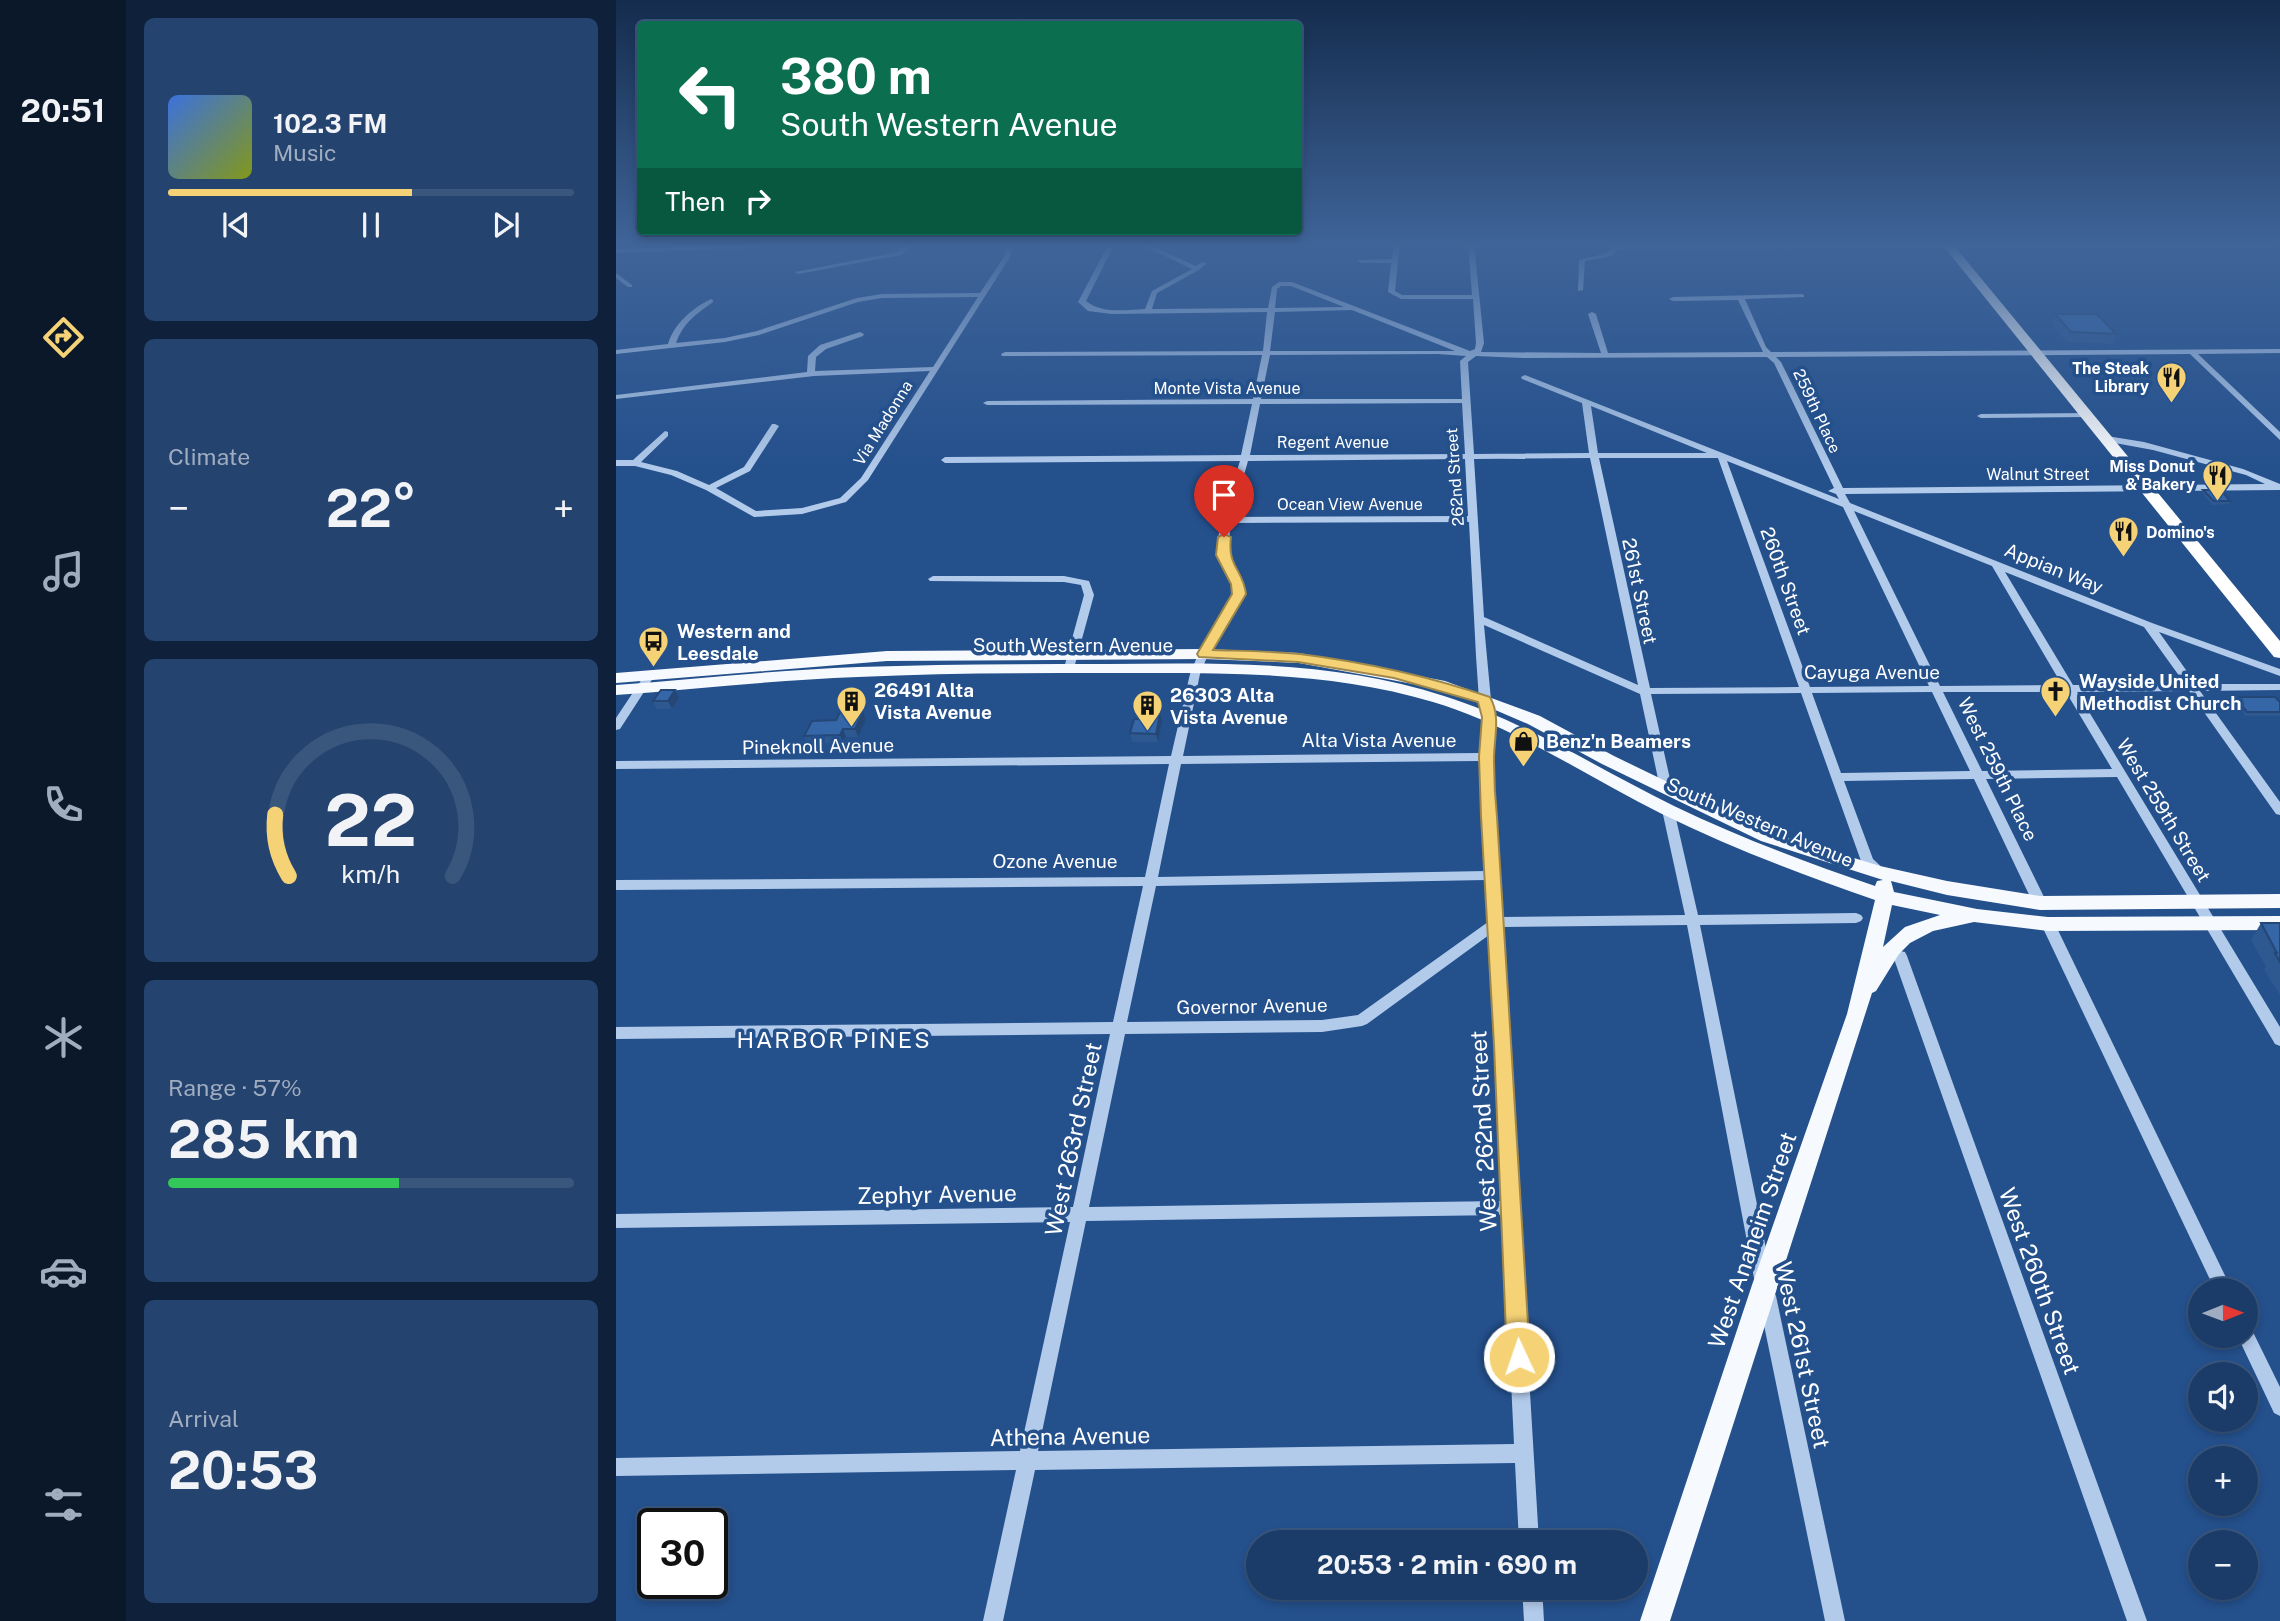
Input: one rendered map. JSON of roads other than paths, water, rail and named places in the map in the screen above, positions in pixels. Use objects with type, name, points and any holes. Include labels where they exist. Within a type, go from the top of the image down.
[{"type":"highway","points":[[2010,319],[2280,653]]},
{"type":"main road","name":"South Western Avenue","points":[[616,678],[646,682],[1071,661],[1201,661],[1345,678],[1534,720],[1767,836],[1881,873],[1947,888],[2040,903],[2280,901]]},
{"type":"main road","name":"South Western Avenue","points":[[616,690],[646,682]]},
{"type":"main road","name":"South Western Avenue","points":[[1487,708],[1668,810],[1793,865],[1885,897],[1977,916],[2048,923],[2280,923]]},
{"type":"main road","name":"West Anaheim Street","points":[[1655,1621],[1764,1284],[1862,995],[1885,897],[1881,873]]},
{"type":"main road","points":[[1862,995],[1896,944],[1909,934],[1926,927],[1977,916]]},
{"type":"street","points":[[671,346],[673,335],[688,319]]},
{"type":"street","points":[[616,352],[725,340],[759,333],[802,319]]},
{"type":"street","name":"Via Madonna","points":[[709,488],[754,514],[802,511],[843,500],[864,480],[966,319]]},
{"type":"street","points":[[1227,520],[1257,401],[1270,319]]},
{"type":"street","points":[[1380,319],[1474,355]]},
{"type":"street","name":"262nd Street","points":[[1477,319],[1479,350],[1464,361],[1487,708]]},
{"type":"street","points":[[1593,319],[1605,355]]},
{"type":"street","name":"259th Place","points":[[1750,319],[1763,348],[1777,362],[1844,503]]},
{"type":"street","points":[[811,372],[812,356],[817,351],[859,334]]},
{"type":"street","points":[[1005,354],[1438,352],[1474,355],[1770,355],[2280,351]]},
{"type":"street","points":[[2191,352],[2280,437]]},
{"type":"street","points":[[616,397],[811,372],[872,368],[933,369]]},
{"type":"street","name":"Appian Way","points":[[1525,376],[2148,625],[2280,673]]},
{"type":"street","name":"Monte Vista Avenue","points":[[987,403],[1466,401]]},
{"type":"street","name":"261st Street","points":[[1586,401],[1594,455],[1666,788]]},
{"type":"street","points":[[1981,416],[2088,415]]},
{"type":"street","points":[[616,463],[635,463],[674,473],[709,488],[747,470],[775,426]]},
{"type":"street","points":[[635,463],[665,434]]},
{"type":"street","points":[[2107,439],[2145,443],[2278,484]]},
{"type":"street","name":"Regent Avenue","points":[[945,460],[1721,455]]},
{"type":"street","name":"260th Street","points":[[1721,455],[1867,862],[1881,873]]},
{"type":"street","name":"Walnut Street","points":[[1838,491],[2147,489],[2278,484]]},
{"type":"street","name":"Appian Way","points":[[1818,491],[1838,491]]},
{"type":"street","name":"West 259th Place","points":[[1844,503],[2040,903]]},
{"type":"street","name":"Ocean View Avenue","points":[[1227,520],[1474,519]]},
{"type":"street","name":"West 263rd Street","points":[[993,1621],[1176,759],[1201,661],[1239,594],[1238,584],[1222,555],[1227,520]]},
{"type":"street","name":"West 259th Street","points":[[1995,563],[2280,1040]]},
{"type":"street","points":[[933,579],[1064,579],[1085,583],[1089,595],[1071,661]]},
{"type":"street","name":"Cayuga Avenue","points":[[1480,619],[1643,691],[2280,687]]},
{"type":"street","points":[[2148,625],[2280,811]]},
{"type":"street","points":[[616,726],[646,682]]},
{"type":"street","name":"West 262nd Street","points":[[1487,708],[1486,757],[1528,1530]]},
{"type":"street","name":"Alta Vista Avenue","points":[[1020,762],[1486,757]]},
{"type":"street","name":"Pineknoll Avenue","points":[[616,765],[1020,762]]},
{"type":"street","points":[[1837,777],[2120,774]]},
{"type":"street","name":"West 261st Street","points":[[1668,810],[1835,1621]]},
{"type":"street","name":"Ozone Avenue","points":[[616,885],[1288,881],[1493,875]]},
{"type":"street","points":[[1496,922],[1856,918]]},
{"type":"street","name":"Governor Avenue","points":[[616,1033],[1322,1026],[1362,1020],[1496,922]]},
{"type":"street","points":[[2048,923],[2218,1278]]},
{"type":"street","name":"West 260th Street","points":[[1900,956],[2137,1621]]},
{"type":"street","name":"Zephyr Avenue","points":[[616,1221],[1511,1208]]},
{"type":"street","points":[[2252,1348],[2280,1407]]},
{"type":"street","name":"Athena Avenue","points":[[616,1467],[1524,1453]]},
{"type":"street","points":[[1533,1600],[1534,1621]]},
{"type":"place","name":"The Steak Library","points":[[2172,404]]},
{"type":"place","name":"Miss Donut & Bakery","points":[[2218,502]]},
{"type":"place","name":"Domino's","points":[[2123,559]]},
{"type":"place","name":"Western and Leesdale","points":[[654,669]]},
{"type":"place","name":"Wayside United Methodist Church","points":[[2056,719]]},
{"type":"place","name":"26491 Alta Vista Avenue","points":[[851,728]]},
{"type":"place","name":"26303 Alta Vista Avenue","points":[[1147,733]]},
{"type":"place","name":"Benz'n Beamers","points":[[1523,768]]},
{"type":"district","name":"HARBOR PINES","points":[[834,1039]]}]
